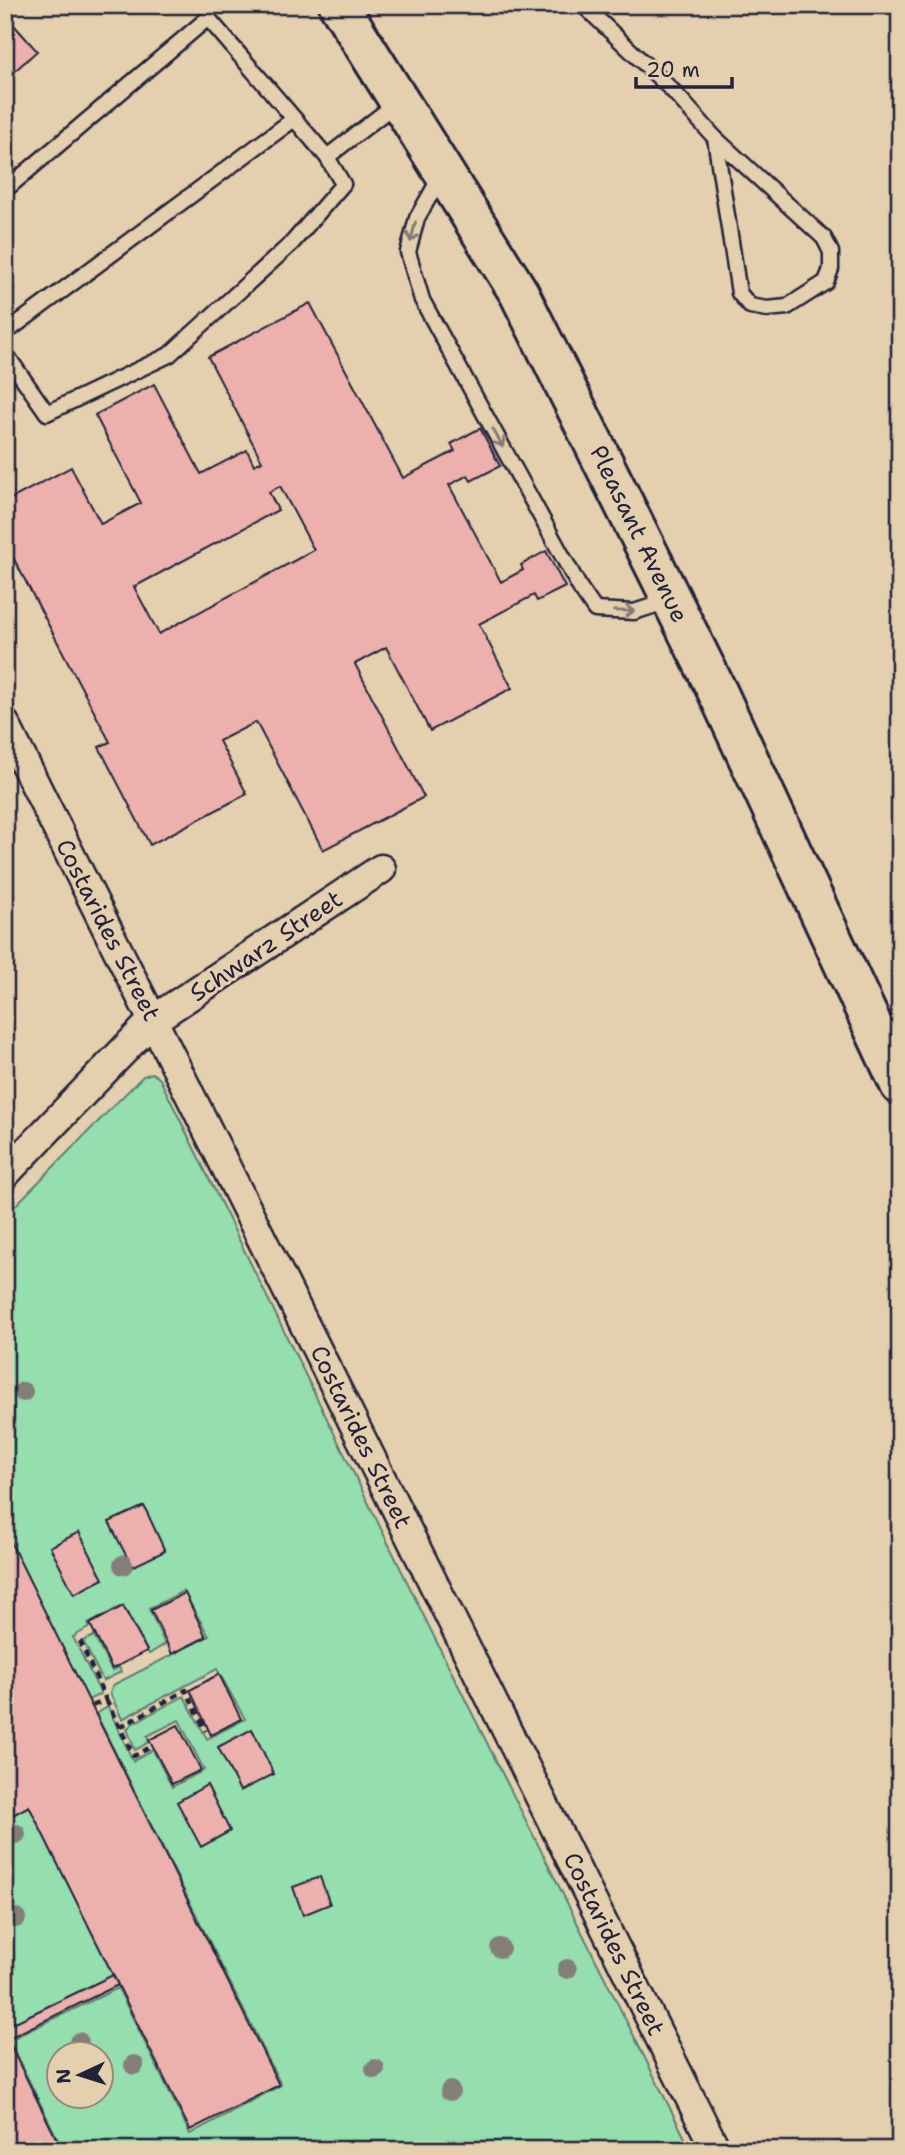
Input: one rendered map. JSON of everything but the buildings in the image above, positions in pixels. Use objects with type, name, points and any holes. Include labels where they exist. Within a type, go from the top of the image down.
[{"type":"street","name":"Pleasant Avenue","points":[[339,5],[519,293],[718,693],[900,1085]]},
{"type":"street","name":"Costarides Street","points":[[5,724],[716,2150]]},
{"type":"street","name":"Schwarz Street","points":[[5,1174],[153,1020],[381,869]]},
{"type":"lane","points":[[583,5],[674,92],[715,138],[824,238],[831,252],[831,269],[826,282],[787,307],[767,309],[750,306],[739,293],[715,138]]},
{"type":"lane","points":[[5,190],[208,18],[327,158],[344,184],[292,243],[169,355],[47,413],[5,353]]},
{"type":"lane","points":[[327,158],[399,102]]},
{"type":"lane","points":[[5,333],[294,120]]},
{"type":"lane","points":[[443,172],[417,218],[408,252],[422,300],[580,588],[595,610],[634,612],[671,600]]},
{"type":"path","points":[[80,1641],[134,1756],[150,1746]]},
{"type":"path","points":[[120,1727],[186,1690],[206,1731]]},
{"type":"path","points":[[92,1706],[106,1700]]},
{"type":"green space","points":[[152,1073],[160,1079],[447,1663],[691,2150],[63,2150],[9,2040],[118,1988],[190,2134],[281,2085],[96,1714],[108,1707],[133,1761],[153,1750],[172,1787],[204,1770],[179,1720],[147,1736],[149,1742],[135,1750],[127,1729],[133,1723],[184,1696],[207,1739],[245,1719],[217,1669],[122,1719],[110,1693],[113,1685],[209,1636],[183,1591],[149,1609],[165,1644],[149,1654],[123,1605],[88,1624],[90,1627],[73,1637],[101,1694],[88,1700],[5,1538],[5,1216],[143,1076]]},
{"type":"green space","points":[[94,1636],[112,1671],[119,1667],[121,1672],[103,1681],[83,1641]]},
{"type":"green space","points":[[29,1806],[113,1975],[5,2027],[5,1819]]}]
